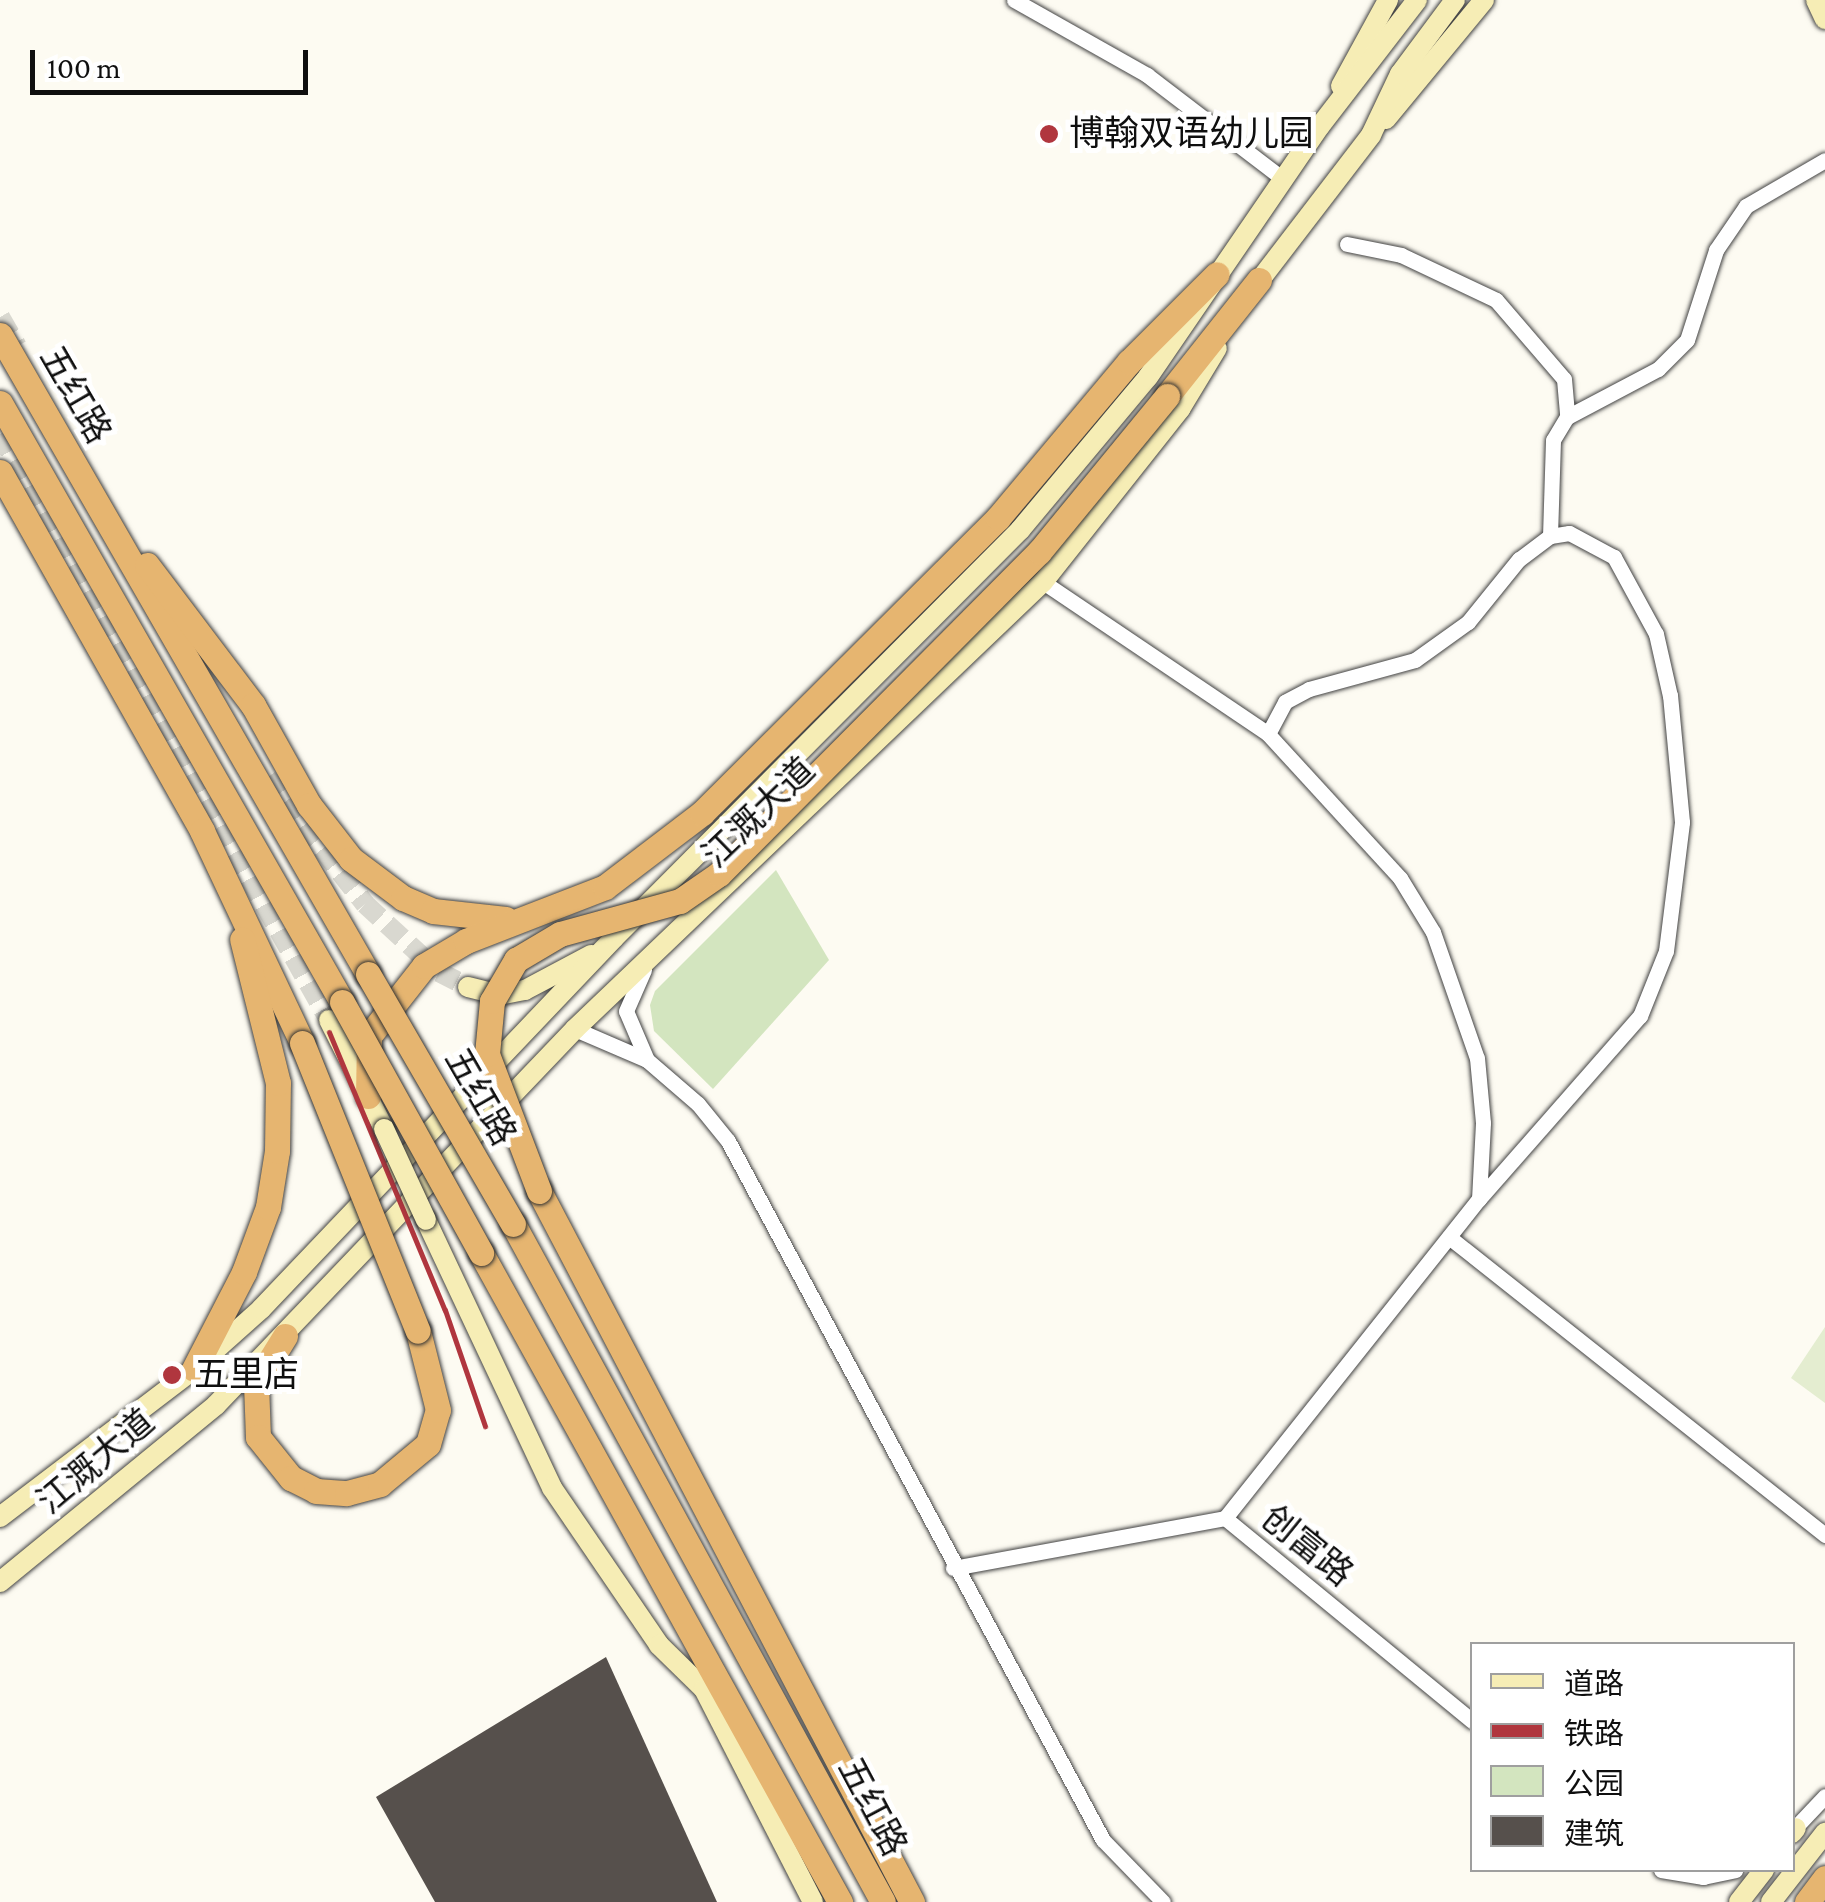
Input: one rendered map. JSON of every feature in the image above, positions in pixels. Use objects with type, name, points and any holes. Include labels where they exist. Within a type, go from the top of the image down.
[{"type":"highway","points":[[368,1096],[369,1036],[424,966],[466,941],[550,910],[626,874],[702,813],[998,518],[1129,362],[1217,274]]},
{"type":"highway","points":[[911,1902],[539,1192],[488,1054],[492,1001],[516,960],[560,934],[680,901],[720,874],[1039,552],[1258,280]]},
{"type":"highway","name":"五红路","points":[[0,336],[513,1224],[883,1902]]},
{"type":"highway","name":"五红路","points":[[0,403],[336,1011],[481,1253],[840,1902]]},
{"type":"highway","points":[[0,472],[202,831],[302,1043],[418,1331],[438,1410],[428,1444],[380,1484],[346,1494],[316,1491],[291,1478],[258,1437],[252,1408],[256,1383],[285,1336]]},
{"type":"highway","points":[[96,502],[206,638],[309,805],[362,869],[403,898],[462,918],[550,910]]},
{"type":"highway","points":[[194,1369],[244,1272],[268,1207],[277,1151],[278,1083],[266,1020],[202,831]]},
{"type":"highway","points":[[770,1633],[816,1775]]},
{"type":"highway","points":[[704,1690],[790,1811],[815,1902]]},
{"type":"highway","points":[[1807,1902],[1825,1878]]},
{"type":"main road","points":[[1320,126],[1388,0]]},
{"type":"main road","name":"江溉大道","points":[[0,1517],[194,1369],[261,1309],[606,947],[1020,530],[1148,377],[1320,126],[1417,0]]},
{"type":"main road","name":"江溉大道","points":[[0,1582],[216,1404],[575,1029],[1043,582],[1180,410],[1258,280],[1371,135],[1400,74],[1455,0]]},
{"type":"main road","points":[[1371,135],[1484,0]]},
{"type":"main road","points":[[1816,0],[1825,19]]},
{"type":"main road","points":[[468,986],[498,995],[525,990],[606,947]]},
{"type":"main road","points":[[336,1011],[368,1096],[552,1488],[660,1646],[704,1690],[815,1902]]},
{"type":"main road","points":[[816,1775],[911,1902]]},
{"type":"main road","points":[[1795,1871],[1825,1833]]},
{"type":"main road","points":[[1738,1902],[1762,1872]]},
{"type":"main road","points":[[1771,1902],[1794,1872]]},
{"type":"street","points":[[1014,0],[1146,75],[1283,179]]},
{"type":"street","points":[[1550,536],[1553,440],[1567,417],[1658,368],[1687,340],[1716,250],[1746,206],[1825,160]]},
{"type":"street","points":[[1347,244],[1401,254],[1496,300],[1564,378],[1567,417]]},
{"type":"street","points":[[1225,1518],[1479,1199],[1640,1016],[1656,986],[1674,912],[1682,822],[1670,696],[1656,634],[1614,557],[1589,538],[1550,536],[1519,559],[1468,622],[1414,660],[1309,689],[1285,702],[1268,734]]},
{"type":"street","points":[[1043,582],[1268,734],[1400,878],[1433,932],[1477,1058],[1484,1123],[1479,1199]]},
{"type":"street","points":[[647,1060],[626,1011],[652,958]]},
{"type":"street","points":[[575,1029],[647,1060],[698,1104],[728,1141],[952,1568],[1104,1840],[1163,1902]]},
{"type":"street","points":[[1449,1236],[1825,1535]]},
{"type":"street","name":"创富路","points":[[952,1568],[1225,1518],[1470,1719]]},
{"type":"street","points":[[1795,1830],[1825,1796]]},
{"type":"street","points":[[1673,1872],[1702,1877],[1726,1872]]},
{"type":"green space","points":[[776,870],[829,960],[713,1089],[654,1031],[650,1005],[655,991]]},
{"type":"green space","points":[[1825,1327],[1825,1403],[1791,1378]]},
{"type":"building","points":[[606,1657],[717,1902],[435,1902],[376,1797]]},
{"type":"tunnel","points":[[0,317],[17,347]]},
{"type":"tunnel","points":[[0,434],[329,1020]]},
{"type":"tunnel","points":[[267,778],[365,904],[439,972],[468,987]]},
{"type":"railway","points":[[329,1032],[445,1310],[485,1426]]},
{"type":"place","name":"博翰双语幼儿园","points":[[1049,134]]},
{"type":"place","name":"五里店","points":[[172,1375]]}]
